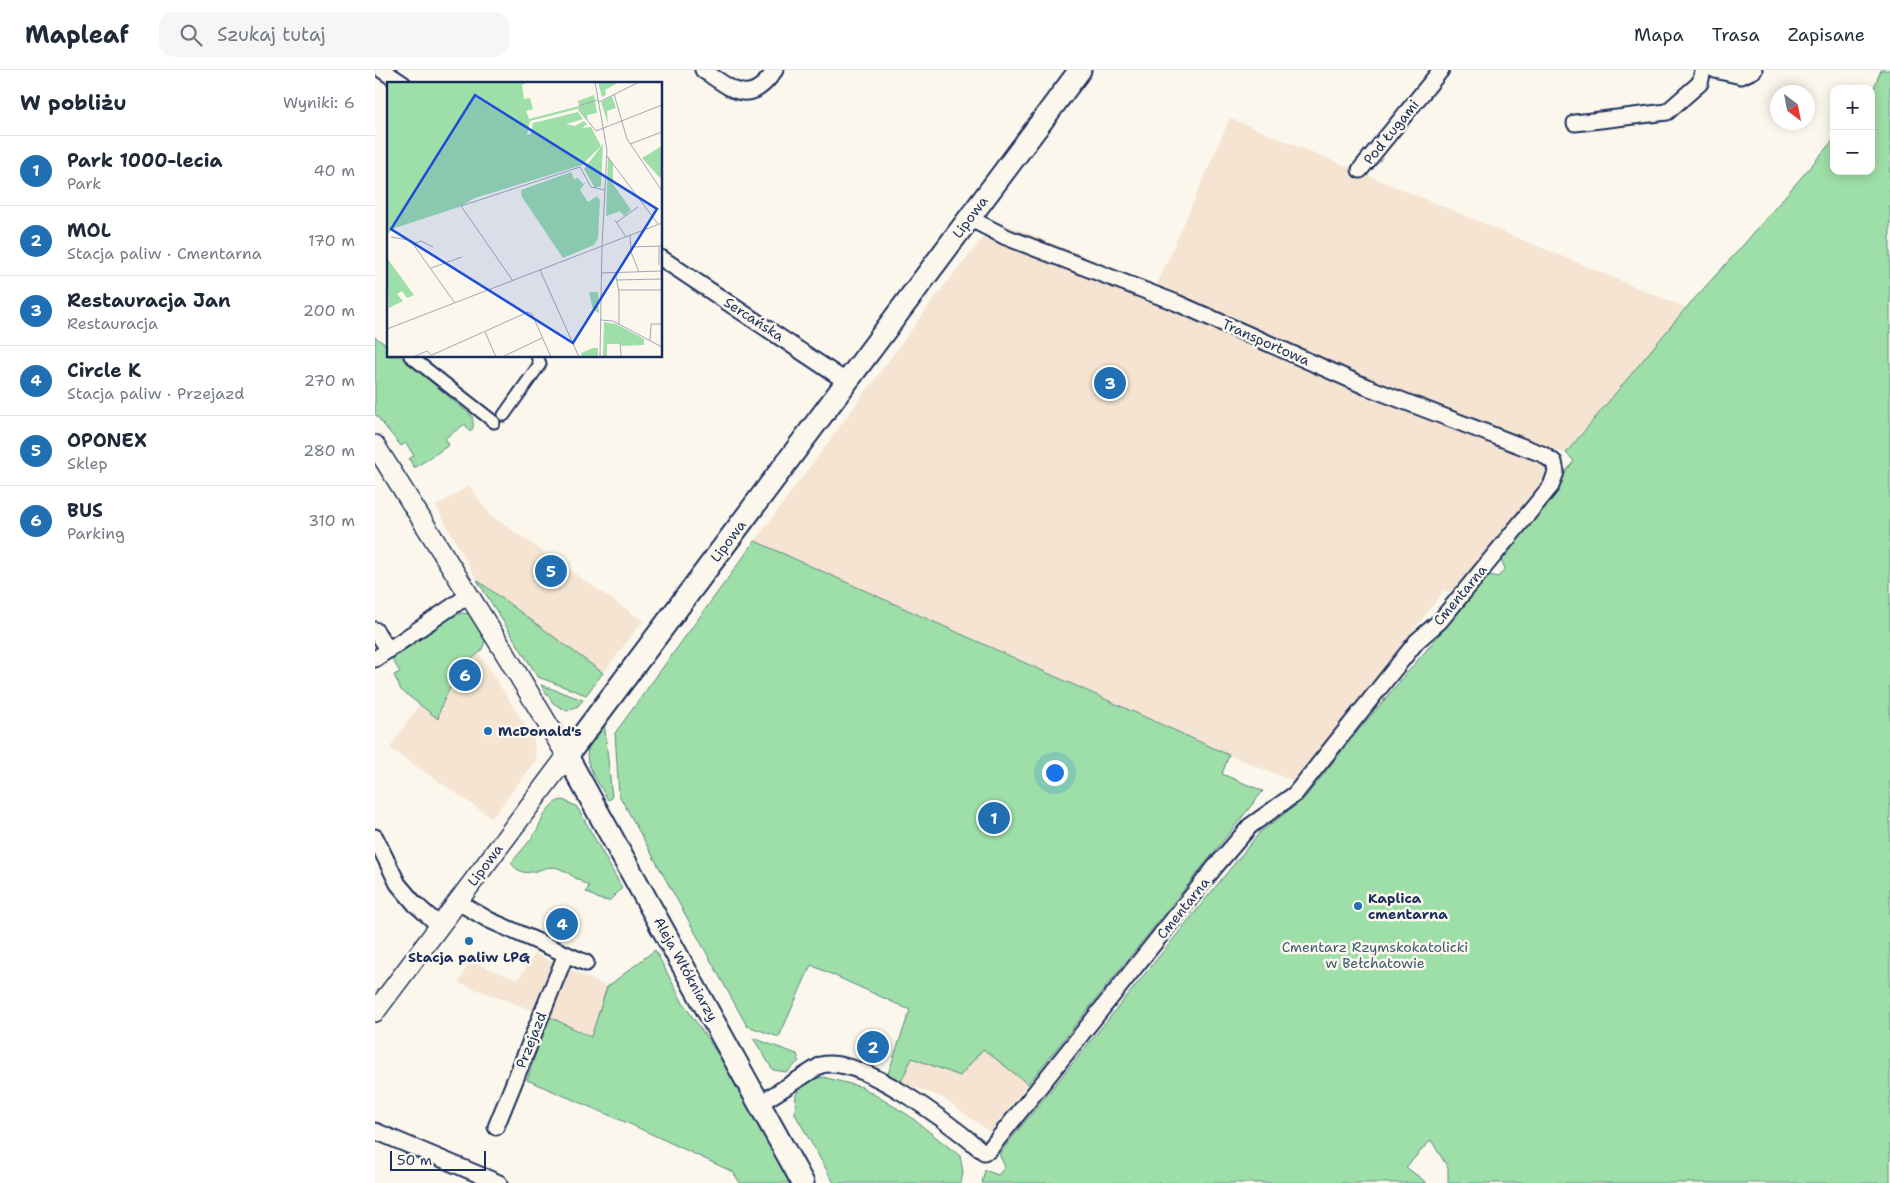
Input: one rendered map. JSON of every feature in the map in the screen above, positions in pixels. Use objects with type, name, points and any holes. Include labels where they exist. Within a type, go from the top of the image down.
[{"type":"main road","name":"Lipowa","points":[[567,756],[1080,70]]},
{"type":"main road","name":"Aleja Włókniarzy","points":[[567,756],[803,1183]]},
{"type":"street","points":[[382,70],[400,82]]},
{"type":"street","points":[[703,70],[737,92],[751,92],[763,87],[775,70]]},
{"type":"street","name":"Pod Ługami","points":[[1361,170],[1441,70]]},
{"type":"street","points":[[1575,123],[1667,112],[1700,82],[1703,70]]},
{"type":"street","points":[[1715,70],[1741,76],[1754,70]]},
{"type":"street","name":"Transportowa","points":[[969,218],[1006,237],[1177,303],[1367,386],[1542,454],[1554,462],[1556,472]]},
{"type":"street","name":"Sercańska","points":[[663,259],[847,382]]},
{"type":"street","points":[[413,358],[494,422]]},
{"type":"street","points":[[504,415],[540,364],[538,358]]},
{"type":"street","points":[[375,445],[567,756]]},
{"type":"street","name":"Cmentarna","points":[[759,1104],[821,1065],[828,1063],[849,1067],[913,1097],[984,1152],[989,1150],[1250,826],[1295,794],[1417,641],[1441,621],[1551,486],[1556,472]]},
{"type":"street","points":[[375,658],[469,596]]},
{"type":"street","points":[[375,630],[389,650]]},
{"type":"street","name":"Lipowa","points":[[375,1012],[567,756]]},
{"type":"street","points":[[375,837],[382,866],[415,904],[440,926]]},
{"type":"street","points":[[457,902],[489,920],[586,963]]},
{"type":"street","name":"Przejazd","points":[[497,1127],[567,954]]},
{"type":"street","points":[[375,1131],[499,1183]]},
{"type":"shaded area","points":[[1230,118],[1686,308],[1566,453],[1555,450],[1547,469],[1548,476],[1454,594],[1444,590],[1298,783],[1229,755],[755,541],[944,286],[997,221],[1157,285]]},
{"type":"shaded area","points":[[469,486],[490,515],[643,621],[603,673],[477,580],[436,506]]},
{"type":"shaded area","points":[[467,635],[533,737],[535,749],[536,760],[492,818],[390,748]]},
{"type":"shaded area","points":[[535,954],[607,987],[591,1037],[548,1016],[459,983],[470,961],[518,980]]},
{"type":"shaded area","points":[[983,1049],[1028,1084],[990,1132],[943,1098],[901,1082],[912,1058],[960,1076]]},
{"type":"green space","name":"Cmentarz Rzymskokatolicki w Bełchatowie","points":[[1881,70],[1890,70],[1890,1183],[1448,1183],[1448,1168],[1431,1140],[1406,1167],[1427,1183],[982,1183],[985,1170],[998,1175],[1005,1167],[999,1154],[1260,832],[1303,800],[1357,732],[1490,575],[1498,577],[1505,568],[1499,557],[1574,461],[1566,453],[1686,308],[1745,243],[1830,144],[1830,175],[1875,175],[1875,85]]},
{"type":"green space","points":[[375,337],[387,346],[387,358],[402,358],[472,416],[473,427],[470,432],[465,424],[445,438],[449,445],[414,467],[409,459],[414,456],[406,443],[401,446],[375,414]]},
{"type":"green space","points":[[755,541],[1229,755],[1222,774],[1263,791],[1028,1084],[983,1049],[960,1076],[912,1058],[901,1082],[888,1074],[910,1010],[811,965],[779,1037],[747,1026],[619,795],[615,733]]},
{"type":"green space","points":[[477,580],[603,673],[586,695],[538,677]]},
{"type":"green space","points":[[470,614],[485,639],[484,644],[481,651],[463,668],[454,682],[445,698],[438,719],[401,690],[394,675],[400,672],[392,659],[455,615]]},
{"type":"green space","points":[[541,685],[583,700],[578,706],[567,711],[553,703]]},
{"type":"green space","points":[[604,720],[612,798],[608,800],[590,768],[587,752],[595,733]]},
{"type":"green space","points":[[563,800],[576,806],[622,888],[609,901],[599,899],[586,892],[589,886],[558,868],[552,867],[523,872],[511,863],[536,832],[549,808],[558,801]]},
{"type":"green space","points":[[655,950],[683,1003],[731,1073],[793,1183],[740,1183],[733,1172],[632,1125],[527,1080],[548,1016],[591,1037],[607,987]]},
{"type":"green space","points":[[753,1038],[797,1054],[799,1061],[787,1072],[773,1070]]},
{"type":"green space","points":[[823,1077],[862,1087],[908,1115],[960,1156],[963,1172],[961,1183],[834,1183],[795,1114],[796,1094],[810,1080]]},
{"type":"place","name":"Restauracja Jan","points":[[1110,383]]},
{"type":"place","name":"OPONEX","points":[[551,571]]},
{"type":"place","name":"BUS","points":[[465,675]]},
{"type":"place","name":"McDonald's","points":[[488,731]]},
{"type":"place","name":"Park 1000-lecia","points":[[994,818]]},
{"type":"place","name":"Kaplica cmentarna","points":[[1358,906]]},
{"type":"place","name":"Circle K","points":[[562,924]]},
{"type":"place","name":"Stacja paliw LPG","points":[[469,941]]},
{"type":"place","name":"MOL","points":[[873,1047]]}]
